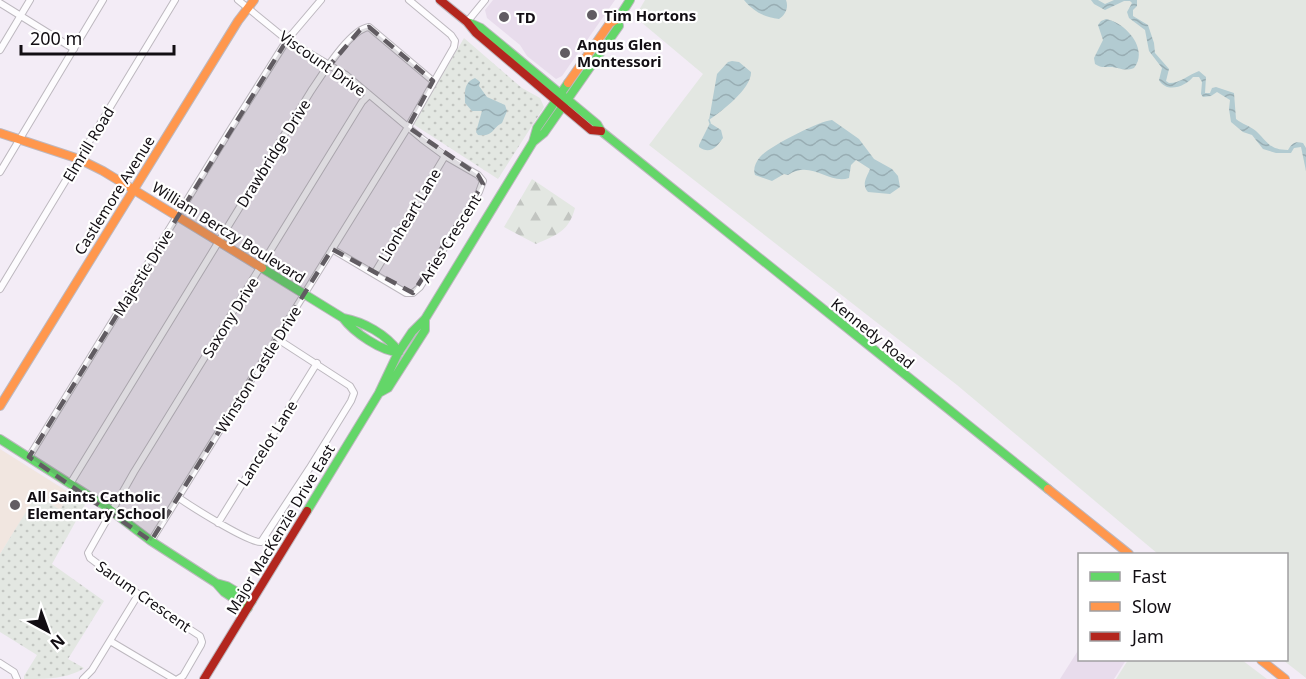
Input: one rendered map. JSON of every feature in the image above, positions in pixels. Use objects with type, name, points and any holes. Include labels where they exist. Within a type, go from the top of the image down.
[{"type":"main road","name":"Castlemore Avenue","points":[[0,406],[254,0]]},
{"type":"main road","name":"Kennedy Road","points":[[440,0],[467,22],[476,33],[562,99],[591,130],[601,131],[1127,553]]},
{"type":"main road","name":"Major MacKenzie Drive East","points":[[204,679],[380,393],[381,384],[399,352],[417,324],[424,319],[533,142],[544,133],[562,99],[619,26],[618,18],[630,0]]},
{"type":"main road","name":"William Berczy Boulevard","points":[[0,133],[79,159],[96,167],[343,318],[354,319],[395,344],[399,352]]},
{"type":"main road","name":"Major MacKenzie Drive East","points":[[380,393],[388,388],[425,330],[424,319]]},
{"type":"main road","points":[[0,439],[111,511],[151,542],[216,583],[224,592],[250,604]]},
{"type":"main road","points":[[1262,661],[1285,679]]},
{"type":"street","points":[[0,50],[30,0]]},
{"type":"street","points":[[0,171],[103,0]]},
{"type":"street","name":"Elmrill Road","points":[[0,289],[176,0]]},
{"type":"street","name":"Viscount Drive","points":[[237,0],[287,39],[346,75],[408,127]]},
{"type":"street","name":"Majestic Drive","points":[[29,458],[287,39],[321,0]]},
{"type":"street","name":"Winston Castle Drive","points":[[151,542],[408,127],[454,47],[455,41],[409,0]]},
{"type":"street","points":[[467,22],[484,0]]},
{"type":"street","points":[[0,3],[74,48]]},
{"type":"street","name":"Drawbridge Drive","points":[[70,484],[329,66],[360,30],[369,27],[433,81]]},
{"type":"street","name":"Saxony Drive","points":[[111,511],[362,102],[369,95]]},
{"type":"street","name":"Aries Crescent","points":[[332,249],[406,293],[413,292],[420,287],[483,184],[481,178],[445,156],[408,127]]},
{"type":"street","name":"Lionheart Lane","points":[[374,274],[445,156]]},
{"type":"street","points":[[179,498],[218,523],[252,541],[261,542],[309,470],[354,393],[350,386],[276,338]]},
{"type":"street","name":"Lancelot Lane","points":[[218,523],[317,363]]},
{"type":"street","name":"Sarum Crescent","points":[[110,640],[176,679],[183,676],[201,645],[202,639],[138,595],[88,555],[111,511]]},
{"type":"street","points":[[83,679],[92,670],[138,595]]},
{"type":"street","points":[[0,663],[14,672],[17,679]]},
{"type":"highlighted area","points":[[369,27],[433,81],[408,127],[478,175],[483,184],[413,293],[332,249],[151,541],[29,457],[287,40],[329,66],[360,30]]},
{"type":"shaded area","points":[[493,0],[615,0],[562,76],[556,79],[527,56],[520,45],[487,18],[485,10]]},
{"type":"shaded area","name":"All Saints Catholic Elementary School","points":[[0,449],[70,493],[60,510],[37,495],[0,554]]},
{"type":"shaded area","points":[[1078,651],[1078,661],[1125,661],[1114,679],[1060,679]]},
{"type":"green space","points":[[645,0],[1306,0],[1306,678],[1284,661],[1288,661],[1288,553],[1157,553],[957,385],[649,145],[703,74],[635,17]]},
{"type":"green space","points":[[464,38],[522,88],[540,98],[544,107],[498,179],[413,124]]},
{"type":"green space","points":[[532,179],[575,208],[566,227],[536,244],[504,227]]},
{"type":"green space","points":[[70,493],[86,503],[52,564],[104,601],[68,659],[84,668],[64,676],[24,679],[37,655],[0,632],[0,554],[37,494],[60,510]]},
{"type":"green space","points":[[1127,661],[1243,661],[1267,679],[1116,679]]},
{"type":"water","points":[[744,0],[786,0],[787,8],[779,19],[756,11]]},
{"type":"water","points":[[1091,0],[1098,0],[1105,4],[1114,0],[1137,0],[1133,16],[1148,25],[1155,53],[1169,69],[1166,81],[1177,82],[1199,71],[1206,77],[1205,93],[1210,93],[1212,88],[1216,87],[1234,93],[1236,119],[1256,131],[1269,145],[1277,149],[1288,150],[1294,143],[1303,143],[1306,148],[1306,171],[1301,147],[1294,148],[1291,153],[1276,153],[1263,149],[1252,135],[1243,132],[1231,122],[1230,100],[1217,92],[1203,97],[1202,82],[1199,77],[1193,77],[1186,83],[1171,88],[1162,84],[1159,80],[1162,68],[1149,51],[1145,30],[1129,18],[1127,12],[1132,3],[1130,1],[1124,1],[1105,10]]},
{"type":"water","points":[[1106,19],[1114,21],[1128,31],[1137,45],[1138,61],[1134,68],[1101,67],[1095,64],[1094,58],[1103,40],[1098,25]]},
{"type":"water","points":[[728,62],[739,62],[751,72],[750,78],[735,99],[709,120],[717,74]]},
{"type":"water","points":[[475,78],[480,82],[479,86],[487,97],[505,105],[507,111],[502,123],[487,135],[478,135],[476,132],[482,111],[472,111],[465,103],[467,85]]},
{"type":"water","points":[[832,120],[859,139],[874,159],[892,169],[898,176],[900,187],[890,194],[868,192],[865,183],[870,169],[856,160],[851,165],[849,178],[834,178],[804,170],[784,174],[772,181],[755,175],[756,164],[765,153],[783,141]]},
{"type":"water","points":[[710,123],[721,130],[723,138],[716,147],[707,150],[699,145]]},
{"type":"traffic: fast","points":[[533,142],[544,133],[619,26],[618,19],[630,0]]},
{"type":"traffic: fast","points":[[470,23],[481,28],[597,124],[601,131]]},
{"type":"traffic: fast","points":[[307,511],[379,393],[398,353],[412,332],[425,319],[533,142],[537,128],[568,83]]},
{"type":"traffic: fast","points":[[601,131],[1048,489]]},
{"type":"traffic: fast","points":[[262,268],[343,318],[368,340],[384,349],[399,352],[374,330],[359,322],[343,318]]},
{"type":"traffic: fast","points":[[379,393],[388,388],[425,330],[425,319]]},
{"type":"traffic: fast","points":[[0,439],[105,506],[248,608]]},
{"type":"traffic: fast","points":[[216,583],[227,586],[252,601]]},
{"type":"traffic: slow","points":[[0,406],[238,21],[254,0]]},
{"type":"traffic: slow","points":[[568,83],[610,23],[618,19]]},
{"type":"traffic: slow","points":[[0,133],[79,159],[103,171],[262,268]]},
{"type":"traffic: slow","points":[[1048,489],[1128,553]]},
{"type":"traffic: slow","points":[[1262,661],[1285,679]]},
{"type":"traffic: jam","points":[[440,0],[591,130],[601,131]]},
{"type":"traffic: jam","points":[[204,679],[307,511]]},
{"type":"place","name":"Tim Hortons","points":[[592,15]]},
{"type":"place","name":"TD","points":[[504,17]]},
{"type":"place","name":"Angus Glen Montessori","points":[[565,53]]},
{"type":"place","name":"All Saints Catholic Elementary School","points":[[15,505]]}]
